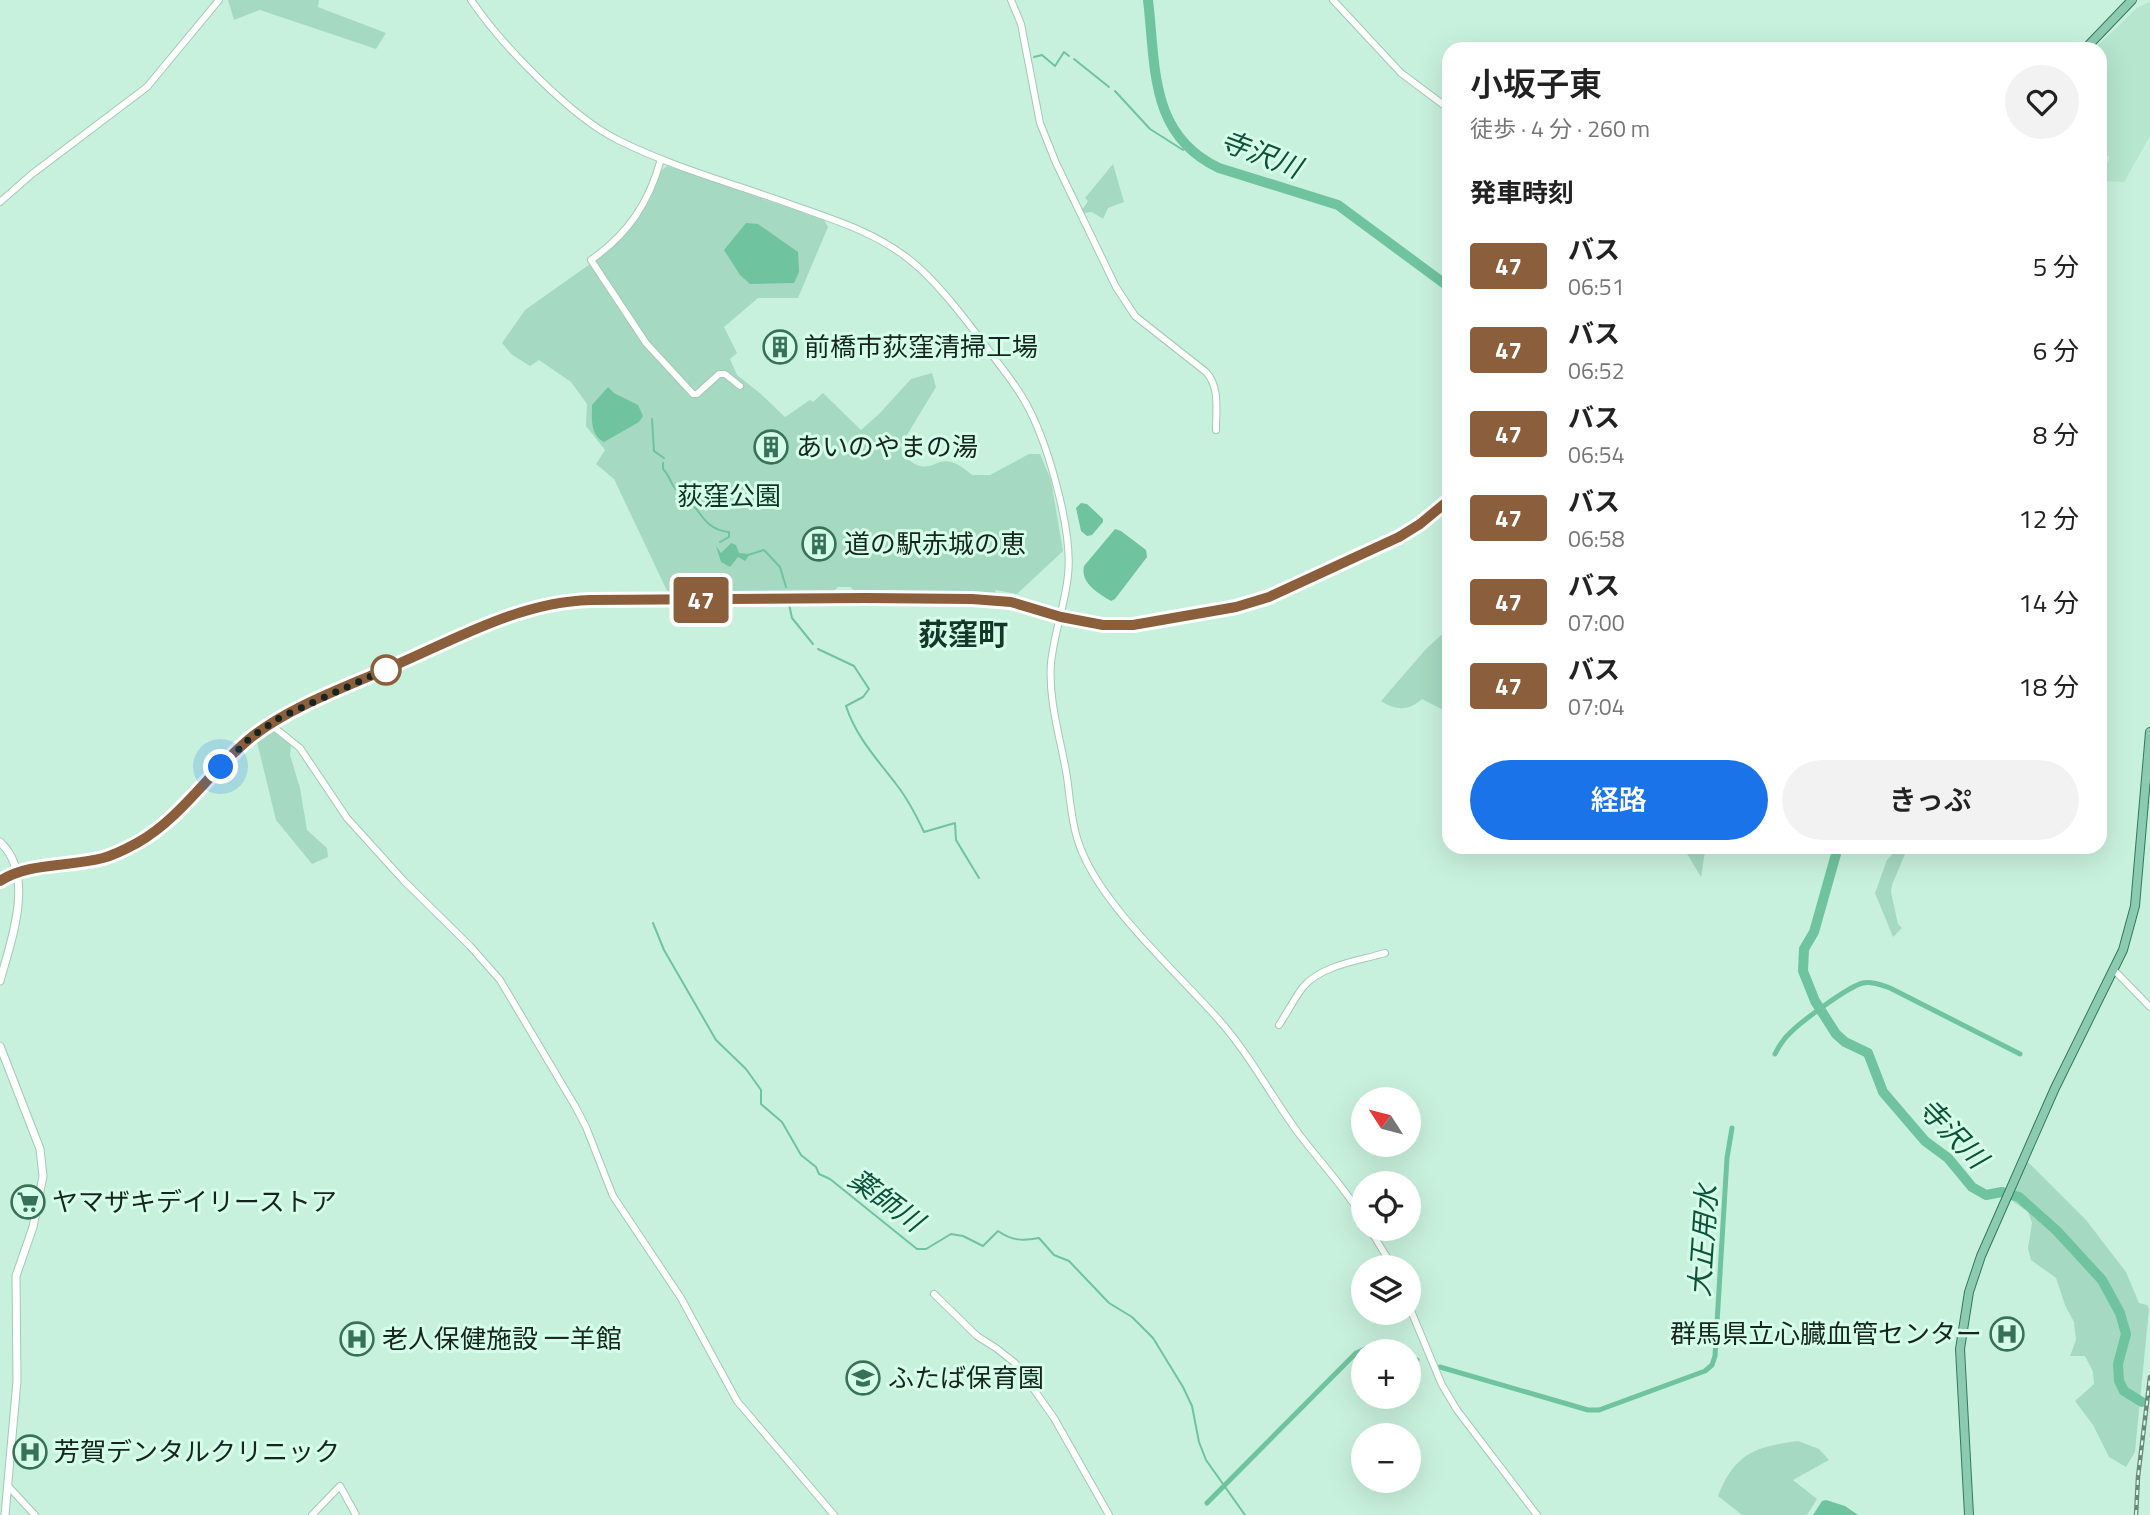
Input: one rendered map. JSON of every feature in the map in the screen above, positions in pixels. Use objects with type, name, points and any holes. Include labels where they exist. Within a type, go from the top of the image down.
[{"type":"main road","points":[[2092,42],[2132,0]]},
{"type":"main road","points":[[0,881],[18,873],[103,858],[142,840],[162,826],[237,750],[270,724],[296,709],[511,615],[534,608],[567,601],[972,599],[1011,602],[1061,617],[1103,625],[1133,625],[1258,601],[1399,537],[1442,506]]},
{"type":"main road","points":[[1969,1515],[1961,1336],[1973,1279],[2062,1075],[2123,950],[2135,906],[2150,732]]},
{"type":"main road","points":[[0,842],[15,860],[19,900],[0,981]]},
{"type":"main road","points":[[0,1045],[40,1149],[43,1176],[33,1227],[16,1276],[17,1381],[5,1515]]},
{"type":"street","points":[[0,202],[40,167],[147,87],[219,0]]},
{"type":"street","points":[[471,0],[502,39],[566,103],[615,139],[660,159],[870,234],[909,259],[927,276],[1009,377],[1038,427],[1063,512],[1070,556],[1052,660],[1051,689],[1078,843],[1094,875],[1115,905],[1222,1023],[1297,1131],[1351,1202]]},
{"type":"street","points":[[1011,0],[1021,24],[1040,123],[1056,163],[1131,313],[1213,380],[1216,430]]},
{"type":"street","points":[[1333,0],[1401,73],[1442,104]]},
{"type":"street","points":[[660,159],[647,200],[606,250],[591,260],[646,342],[693,394],[697,394],[719,374],[725,374],[740,386]]},
{"type":"street","points":[[270,724],[300,748],[347,818],[500,980],[575,1106],[613,1196],[681,1298],[726,1385],[834,1515]]},
{"type":"street","points":[[1279,1025],[1303,988],[1313,978],[1332,968],[1385,953]]},
{"type":"street","points":[[2114,970],[2150,1007]]},
{"type":"street","points":[[934,1294],[977,1336],[1016,1363],[1055,1418],[1109,1515]]},
{"type":"street","points":[[1417,1325],[1442,1384],[1457,1410],[1537,1515]]},
{"type":"street","points":[[8,1486],[35,1515]]},
{"type":"street","points":[[312,1515],[340,1486],[356,1515]]},
{"type":"shaded area","points":[[2150,2],[2150,136],[2124,182],[2107,181],[2110,157],[2107,155],[2107,42],[2101,42],[2138,7]]},
{"type":"shaded area","points":[[746,223],[758,224],[798,252],[799,272],[794,283],[750,284],[740,275],[724,250]]},
{"type":"shaded area","points":[[608,387],[638,405],[643,416],[639,422],[604,442],[594,431],[592,405]]},
{"type":"shaded area","points":[[1081,503],[1087,504],[1103,519],[1092,535],[1087,536],[1081,531],[1076,508]]},
{"type":"shaded area","points":[[1115,529],[1146,550],[1147,557],[1111,601],[1091,587],[1083,572],[1084,566]]},
{"type":"shaded area","points":[[731,543],[736,545],[739,553],[750,554],[745,561],[738,557],[730,567],[721,562],[716,546],[721,553]]},
{"type":"shaded area","points":[[1822,1501],[1845,1506],[1858,1515],[1813,1515]]},
{"type":"green space","points":[[228,0],[319,0],[318,7],[386,33],[376,49],[260,10],[234,20]]},
{"type":"green space","points":[[1113,164],[1124,202],[1108,208],[1103,219],[1092,212],[1084,213],[1082,210],[1088,201],[1085,198]]},
{"type":"green space","name":"荻窪公園","points":[[667,166],[824,220],[828,227],[798,298],[758,298],[724,327],[737,353],[730,359],[737,375],[785,417],[810,400],[813,402],[823,393],[861,430],[911,379],[932,373],[936,387],[901,445],[902,453],[911,462],[928,466],[945,461],[952,462],[972,475],[990,475],[1029,454],[1040,454],[1051,480],[1063,551],[1017,594],[995,590],[997,595],[855,591],[850,587],[838,587],[834,591],[669,595],[614,479],[596,464],[605,450],[586,426],[587,404],[571,382],[539,360],[530,366],[511,354],[502,343],[525,310],[607,252],[650,200],[662,170]]},
{"type":"green space","points":[[1442,634],[1442,709],[1422,699],[1412,706],[1402,708],[1392,707],[1381,701]]},
{"type":"green space","points":[[269,728],[291,745],[290,755],[300,788],[307,830],[327,848],[328,857],[312,864],[276,820],[256,738]]},
{"type":"green space","points":[[1687,854],[1705,854],[1701,877]]},
{"type":"green space","points":[[1893,854],[1905,854],[1892,885],[1898,924],[1902,928],[1893,937],[1875,893],[1887,860]]},
{"type":"green space","points":[[2027,1161],[2086,1220],[2126,1272],[2139,1303],[2147,1305],[2149,1309],[2135,1452],[2126,1467],[2109,1457],[2093,1425],[2075,1401],[2094,1384],[2093,1372],[2085,1356],[2070,1356],[2076,1340],[2074,1322],[2056,1278],[2031,1260],[2028,1248],[2032,1223],[2028,1212],[2011,1200]]},
{"type":"green space","points":[[1798,1441],[1819,1449],[1829,1460],[1793,1480],[1817,1499],[1807,1515],[1742,1515],[1718,1496],[1739,1461],[1758,1450]]},
{"type":"waterway","name":"寺沢川","points":[[1148,0],[1160,97],[1168,118],[1180,137],[1196,154],[1219,168],[1338,205],[1442,282]]},
{"type":"waterway","points":[[1034,57],[1042,55],[1055,66],[1064,52],[1069,56]]},
{"type":"waterway","points":[[1074,59],[1109,87]]},
{"type":"waterway","points":[[1115,91],[1150,129],[1183,150],[1188,147]]},
{"type":"waterway","points":[[652,419],[654,451],[664,458]]},
{"type":"waterway","points":[[663,463],[663,469],[674,487],[688,498],[705,520],[715,528],[729,532],[729,537],[720,542]]},
{"type":"waterway","points":[[748,555],[764,550],[780,567],[786,587]]},
{"type":"waterway","points":[[789,604],[792,618],[813,644]]},
{"type":"waterway","points":[[818,649],[854,666],[869,689],[863,697],[846,706],[861,738],[904,795],[924,832],[955,823],[956,840],[979,878]]},
{"type":"waterway","name":"寺沢川","points":[[1836,854],[1814,932],[1804,949],[1803,971],[1815,1001],[1836,1034],[1845,1042],[1868,1053],[1883,1092],[1925,1141],[1948,1158],[1972,1187],[1986,1195],[2002,1192],[2019,1197],[2057,1231],[2102,1280],[2120,1313],[2126,1334],[2118,1364],[2119,1381],[2124,1391],[2142,1402]]},
{"type":"waterway","name":"薬師川","points":[[653,923],[664,950],[716,1040],[746,1069],[761,1090],[761,1104],[782,1122],[801,1155],[816,1167],[819,1174],[830,1179],[917,1249],[926,1249],[951,1234],[963,1236],[983,1246],[998,1231],[1018,1239],[1039,1238],[1054,1255],[1069,1261],[1109,1303],[1132,1317],[1153,1338],[1192,1406],[1199,1442],[1206,1460],[1245,1515]]},
{"type":"waterway","name":"大正用水","points":[[1775,1054],[1788,1034],[1815,1012],[1847,990],[1863,983],[1890,988],[2020,1054]]},
{"type":"waterway","name":"大正用水","points":[[1440,1367],[1588,1410],[1599,1410],[1705,1371],[1712,1365],[1715,1356],[1727,1158],[1732,1128]]},
{"type":"waterway","name":"大正用水","points":[[1207,1503],[1351,1358]]},
{"type":"railway","points":[[2136,1515],[2150,1377]]},
{"type":"bus line","name":"47","points":[[0,881],[18,873],[103,858],[133,845],[162,826],[251,737],[281,717],[503,618],[534,608],[567,601],[590,600],[972,599],[1011,602],[1061,617],[1103,625],[1133,625],[1236,607],[1269,597],[1399,537],[1442,506]]},
{"type":"place","name":"前橋市荻窪清掃工場","points":[[780,347]]},
{"type":"place","name":"あいのやまの湯","points":[[771,447]]},
{"type":"place","name":"道の駅赤城の恵","points":[[819,544]]},
{"type":"place","name":"ヤマザキデイリーストア","points":[[28,1202]]},
{"type":"place","name":"群馬県立心臓血管センター","points":[[2007,1334]]},
{"type":"place","name":"老人保健施設 一羊館","points":[[357,1339]]},
{"type":"place","name":"ふたば保育園","points":[[863,1378]]},
{"type":"place","name":"芳賀デンタルクリニック","points":[[30,1452]]},
{"type":"district","name":"荻窪町","points":[[963,635]]},
{"type":"route","points":[[221,767],[251,737],[281,717],[391,667],[386,670]]}]
